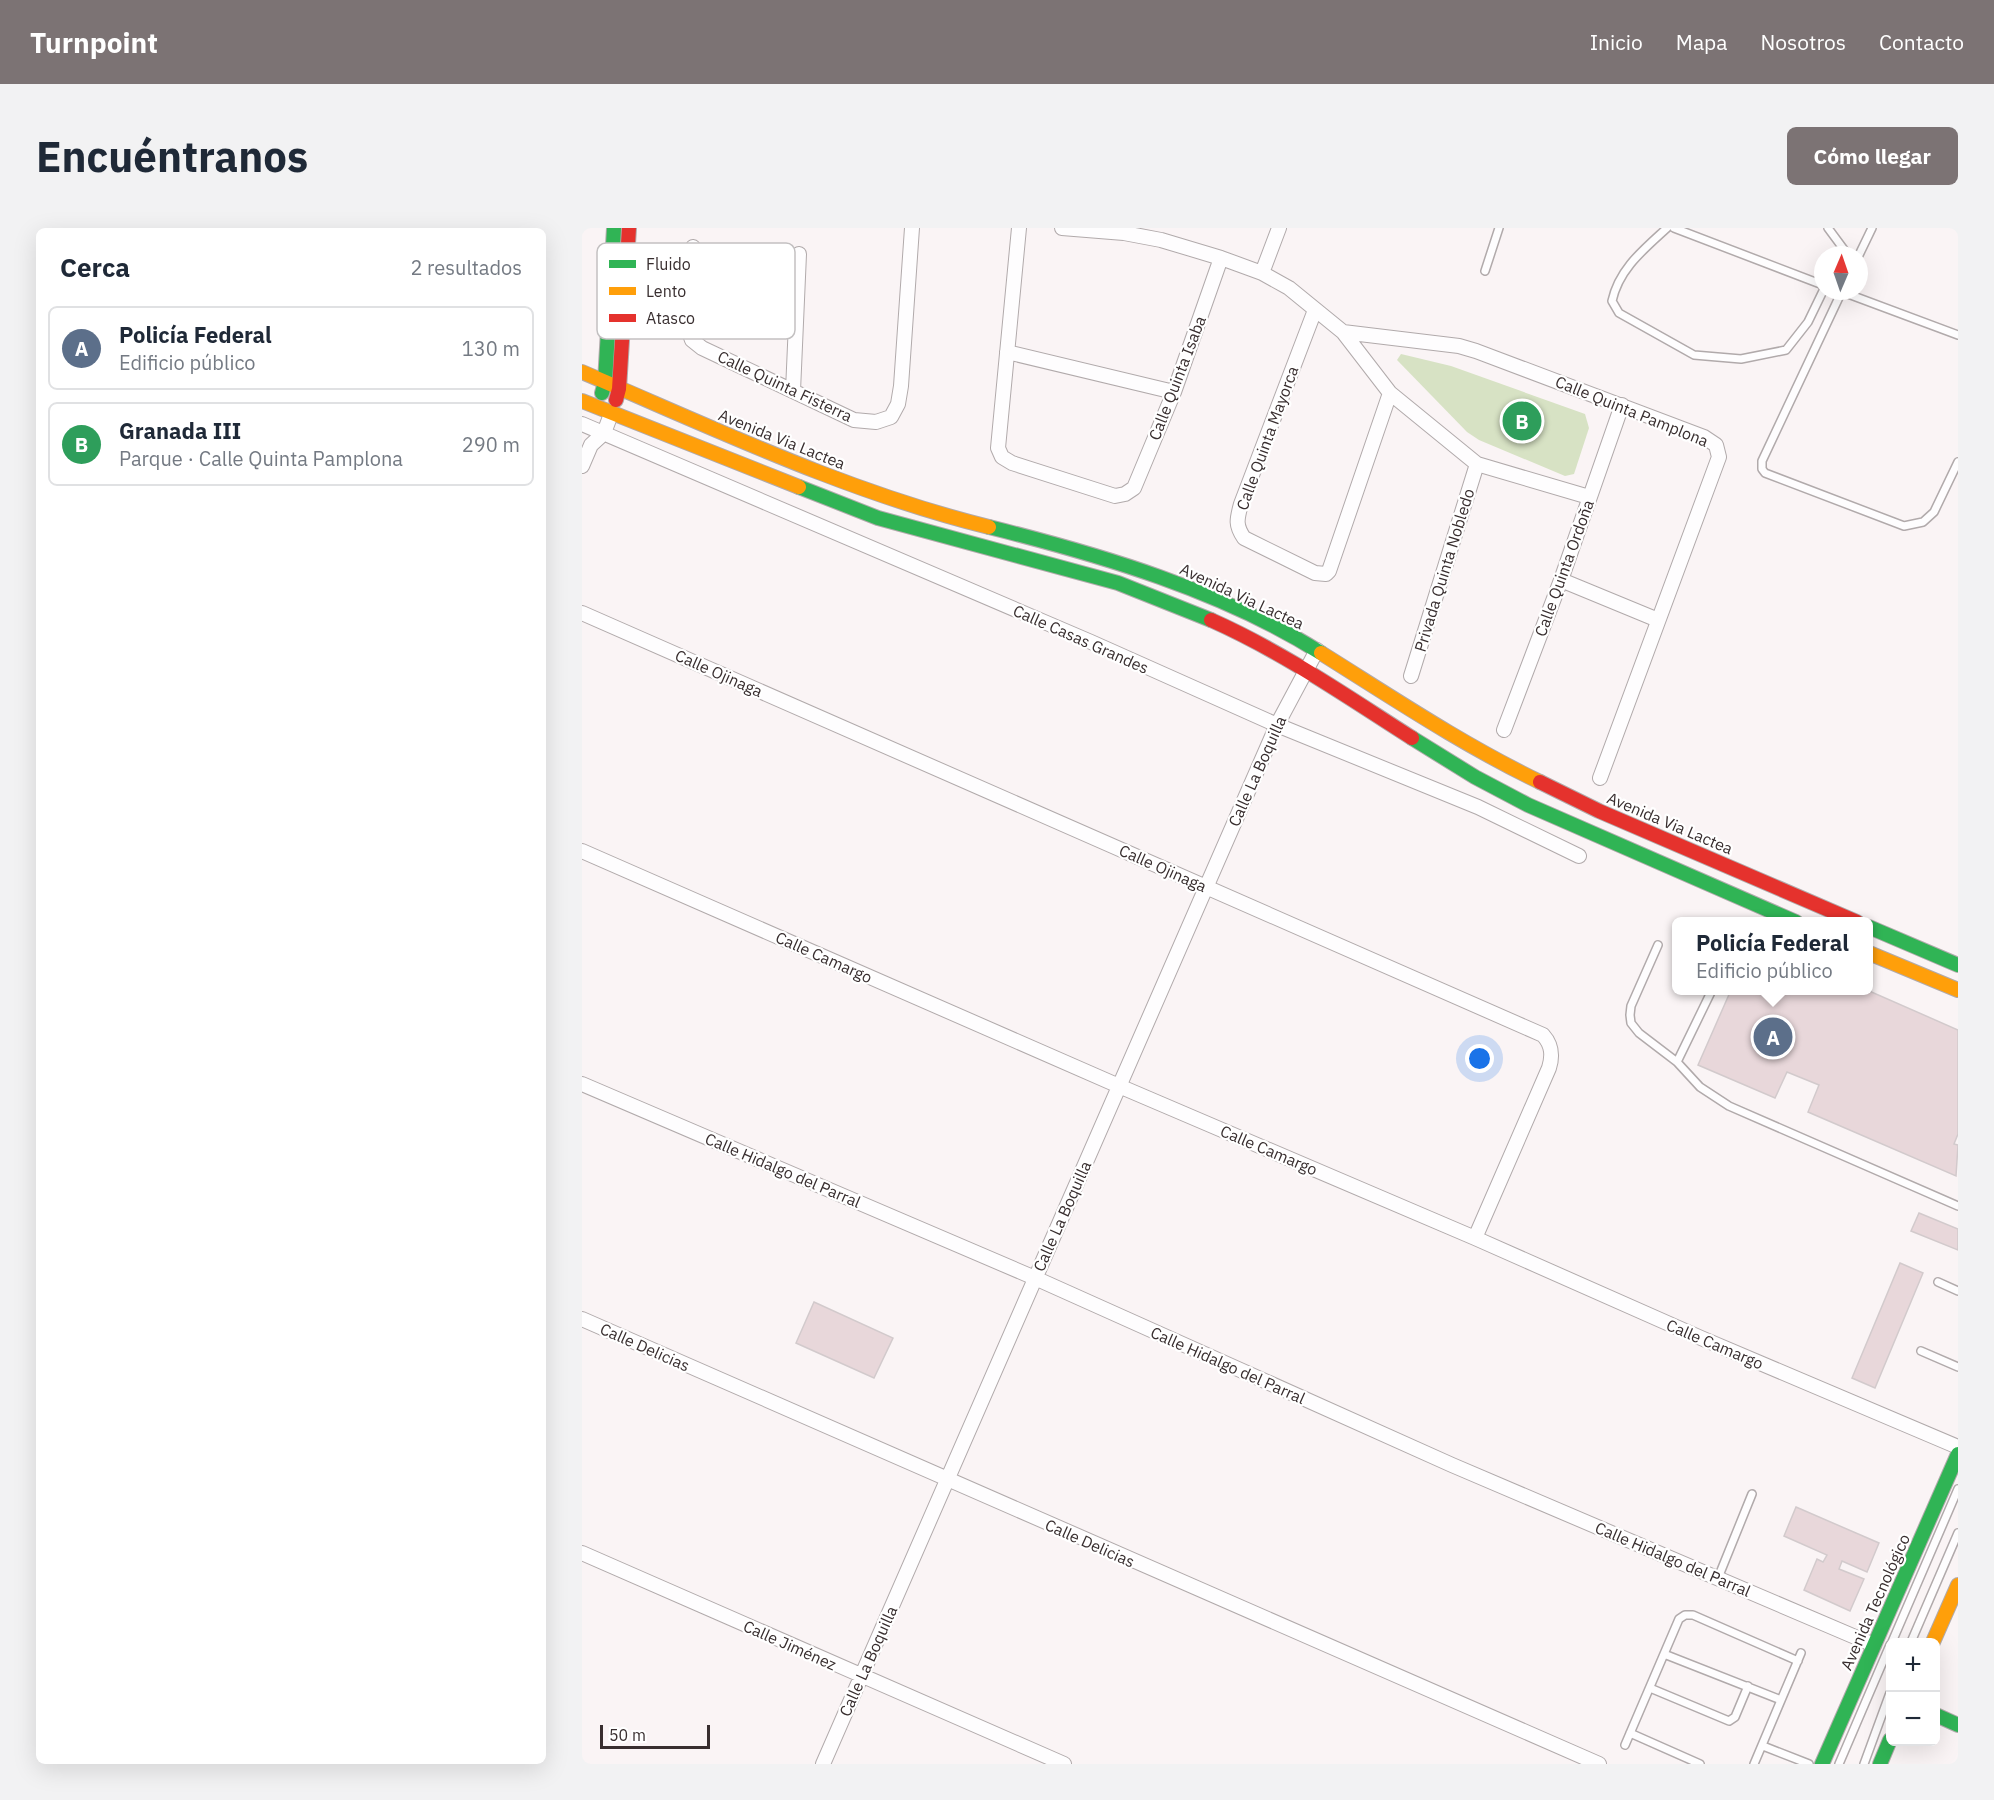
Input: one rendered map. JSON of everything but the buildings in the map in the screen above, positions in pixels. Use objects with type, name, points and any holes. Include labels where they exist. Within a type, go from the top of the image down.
[{"type":"main road","points":[[613,243],[614,228]]},
{"type":"main road","points":[[628,243],[629,228]]},
{"type":"main road","points":[[598,408],[605,382],[608,339]]},
{"type":"main road","points":[[611,414],[619,389],[622,339]]},
{"type":"main road","name":"Avenida Via Lactea","points":[[582,372],[806,468],[884,497],[957,519],[1070,546],[1135,568],[1248,613],[1317,650],[1504,765],[1599,811],[1848,917]]},
{"type":"main road","points":[[582,401],[878,518],[954,540],[1058,565],[1183,608],[1231,629],[1306,669],[1429,749],[1528,805],[1787,917]]},
{"type":"main road","points":[[1873,929],[1958,965]]},
{"type":"main road","points":[[1873,954],[1958,990]]},
{"type":"main road","name":"Avenida Tecnológico","points":[[1822,1764],[1958,1454]]},
{"type":"main road","points":[[1935,1638],[1958,1585]]},
{"type":"main road","points":[[1940,1717],[1958,1725]]},
{"type":"main road","points":[[1880,1764],[1888,1746]]},
{"type":"street","name":"Calle Quinta Fisterra","points":[[692,339],[702,348],[854,420],[876,422],[891,417],[898,404],[901,386],[912,228]]},
{"type":"street","points":[[1019,228],[1007,352],[1174,392]]},
{"type":"street","points":[[1062,228],[1163,234],[1262,273],[1288,288],[1342,332],[1390,393],[1478,464],[1589,497]]},
{"type":"street","points":[[1262,273],[1279,228]]},
{"type":"street","points":[[793,391],[799,254]]},
{"type":"street","name":"Calle Quinta Isaba","points":[[1007,352],[998,448],[1002,457],[1012,463],[1115,496],[1125,494],[1134,488],[1174,392],[1221,258]]},
{"type":"street","name":"Calle Quinta Mayorca","points":[[1315,310],[1241,504],[1237,520],[1238,529],[1244,538],[1315,573],[1329,571],[1390,393]]},
{"type":"street","name":"Calle Quinta Pamplona","points":[[1342,332],[1459,346],[1704,437],[1712,441],[1719,449],[1719,457],[1600,778]]},
{"type":"street","name":"Calle Quinta Ordoña","points":[[1504,730],[1561,580],[1622,405]]},
{"type":"street","points":[[582,466],[591,445],[592,428],[598,408]]},
{"type":"street","points":[[592,428],[611,414]]},
{"type":"street","name":"Calle Casas Grandes","points":[[592,428],[1091,642],[1277,725],[1478,807],[1579,856]]},
{"type":"street","name":"Privada Quinta Nobledo","points":[[1411,676],[1478,464]]},
{"type":"street","points":[[1561,580],[1658,620]]},
{"type":"street","name":"Calle Ojinaga","points":[[582,613],[1543,1035],[1551,1051],[1549,1068],[1475,1238]]},
{"type":"street","name":"Calle La Boquilla","points":[[823,1764],[1277,725],[1317,650]]},
{"type":"street","name":"Calle Camargo","points":[[582,851],[1701,1338],[1958,1446]]},
{"type":"street","name":"Calle Hidalgo del Parral","points":[[582,1084],[1035,1278],[1452,1465],[1874,1645]]},
{"type":"street","name":"Calle Delicias","points":[[582,1319],[1599,1764]]},
{"type":"street","name":"Calle Jiménez","points":[[582,1553],[1064,1764]]},
{"type":"lane","points":[[1485,271],[1499,228]]},
{"type":"lane","points":[[1666,228],[1630,262],[1615,285],[1612,301],[1618,313],[1694,355],[1741,359],[1786,350],[1808,322],[1819,300]]},
{"type":"lane","points":[[1674,228],[1814,282]]},
{"type":"lane","points":[[1828,228],[1841,246]]},
{"type":"lane","points":[[1863,246],[1872,228]]},
{"type":"lane","points":[[1837,300],[1762,461],[1762,469],[1904,526],[1923,522],[1934,512],[1958,462]]},
{"type":"lane","points":[[1865,300],[1958,335]]},
{"type":"lane","points":[[1658,945],[1631,1006],[1631,1023],[1639,1033],[1677,1062],[1701,1087],[1729,1106],[1958,1206]]},
{"type":"lane","points":[[1677,1062],[1710,995]]},
{"type":"lane","points":[[1938,1282],[1958,1291]]},
{"type":"lane","points":[[1922,1351],[1958,1367]]},
{"type":"lane","points":[[1894,1638],[1958,1489]]},
{"type":"lane","points":[[1718,1578],[1752,1494]]},
{"type":"lane","points":[[1913,1638],[1958,1533]]},
{"type":"lane","points":[[1625,1745],[1679,1619],[1690,1614],[1799,1657],[1754,1764]]},
{"type":"lane","points":[[1664,1654],[1781,1700]]},
{"type":"lane","points":[[1839,1764],[1886,1656]]},
{"type":"lane","points":[[1650,1688],[1729,1721],[1735,1717],[1748,1686]]},
{"type":"lane","points":[[1864,1764],[1886,1704]]},
{"type":"lane","points":[[1630,1733],[1700,1764]]},
{"type":"lane","points":[[1762,1746],[1809,1764]]},
{"type":"green space","points":[[1401,354],[1451,366],[1585,414],[1589,428],[1574,474],[1565,476],[1479,440],[1467,432],[1397,360]]},
{"type":"traffic: fast","points":[[613,243],[614,228]]},
{"type":"traffic: fast","points":[[602,393],[605,382],[608,339]]},
{"type":"traffic: fast","points":[[799,487],[878,518],[1118,583],[1211,620]]},
{"type":"traffic: fast","points":[[989,527],[1160,577],[1244,611],[1321,653]]},
{"type":"traffic: fast","points":[[1412,738],[1475,777],[1528,805],[1785,917]]},
{"type":"traffic: fast","points":[[1873,929],[1958,965]]},
{"type":"traffic: fast","points":[[1822,1764],[1958,1454]]},
{"type":"traffic: fast","points":[[1940,1717],[1958,1725]]},
{"type":"traffic: fast","points":[[1880,1764],[1888,1746]]},
{"type":"traffic: slow","points":[[582,372],[833,478],[936,513],[989,527]]},
{"type":"traffic: slow","points":[[582,401],[799,487]]},
{"type":"traffic: slow","points":[[1321,653],[1456,737],[1540,782]]},
{"type":"traffic: slow","points":[[1873,955],[1958,990]]},
{"type":"traffic: slow","points":[[1935,1638],[1958,1585]]},
{"type":"traffic: jam","points":[[628,243],[629,228]]},
{"type":"traffic: jam","points":[[616,400],[619,389],[622,339]]},
{"type":"traffic: jam","points":[[1211,620],[1289,660],[1412,738]]},
{"type":"traffic: jam","points":[[1540,782],[1599,811],[1845,917]]},
{"type":"place","name":"Granada III","points":[[1522,421]]},
{"type":"place","name":"Policía Federal","points":[[1773,1037]]}]
